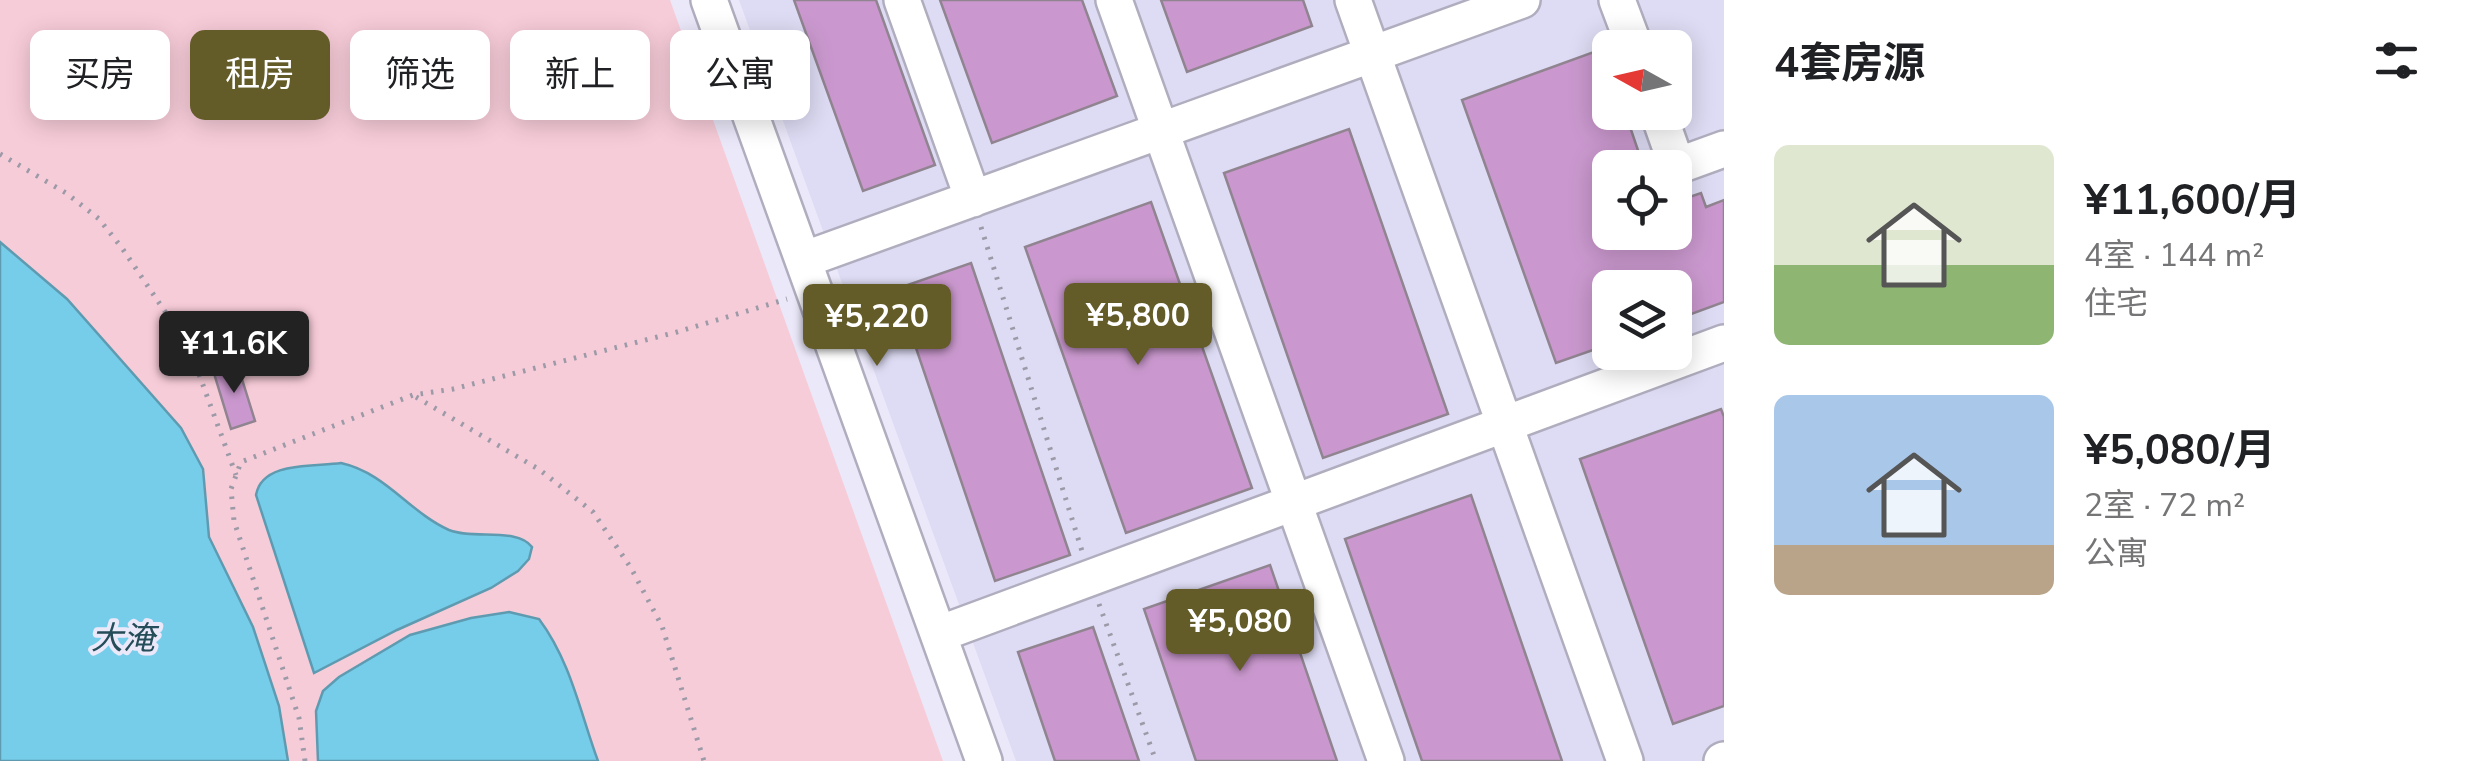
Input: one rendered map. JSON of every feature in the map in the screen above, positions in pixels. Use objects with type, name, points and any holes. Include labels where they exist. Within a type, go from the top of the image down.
[{"type":"street","points":[[709,0],[984,761]]},
{"type":"street","points":[[902,0],[972,200]]},
{"type":"street","points":[[1114,0],[1386,761]]},
{"type":"street","points":[[1352,0],[1625,761]]},
{"type":"street","points":[[809,276],[972,200],[1522,0]]},
{"type":"street","points":[[1618,0],[1628,30]]},
{"type":"street","points":[[1664,130],[1677,166],[1724,149]]},
{"type":"street","points":[[938,634],[1724,343]]},
{"type":"path","points":[[0,154],[66,193],[99,219],[122,248],[189,348],[236,476]]},
{"type":"path","points":[[972,200],[1090,578],[1156,761]]},
{"type":"path","points":[[305,761],[300,718],[234,521],[231,490],[242,462],[414,395],[453,389],[677,332],[809,276]]},
{"type":"path","points":[[414,395],[540,470],[593,512],[632,568],[662,626],[704,761]]},
{"type":"shaded area","points":[[0,0],[670,0],[681,30],[670,30],[670,120],[713,120],[943,761],[0,761]]},
{"type":"shaded area","points":[[739,0],[1724,0],[1724,761],[1016,761],[783,120],[810,120],[810,30],[750,30]]},
{"type":"water","name":"大淹","points":[[0,242],[67,299],[181,428],[203,469],[209,537],[253,627],[279,706],[288,761],[0,761]]},
{"type":"water","points":[[341,463],[371,475],[449,530],[516,537],[532,547],[529,559],[518,571],[491,588],[314,673],[256,495],[260,484],[278,471]]},
{"type":"water","points":[[509,612],[539,619],[550,635],[567,670],[598,761],[318,761],[316,711],[323,691],[339,677],[410,635]]},
{"type":"building","points":[[794,0],[876,0],[935,165],[863,191],[810,44],[810,30],[805,30]]},
{"type":"building","points":[[940,0],[1082,0],[1117,96],[992,143]]},
{"type":"building","points":[[1161,0],[1303,0],[1312,26],[1187,72]]},
{"type":"building","points":[[1592,53],[1592,130],[1631,130],[1638,150],[1592,150],[1592,250],[1692,250],[1692,196],[1701,193],[1706,207],[1724,200],[1724,302],[1692,314],[1692,270],[1592,270],[1592,350],[1556,363],[1462,100]]},
{"type":"building","points":[[1349,129],[1448,414],[1323,458],[1224,173]]},
{"type":"building","points":[[1151,202],[1252,488],[1126,533],[1025,247]]},
{"type":"building","points":[[971,263],[1070,555],[995,581],[896,289]]},
{"type":"building","points":[[237,363],[255,421],[231,429],[213,370]]},
{"type":"building","points":[[1721,409],[1724,706],[1673,724],[1580,459]]},
{"type":"building","points":[[1471,495],[1562,761],[1422,761],[1345,539]]},
{"type":"building","points":[[1270,565],[1337,761],[1196,761],[1144,609]]},
{"type":"building","points":[[1093,627],[1139,761],[1055,761],[1018,652]]}]
